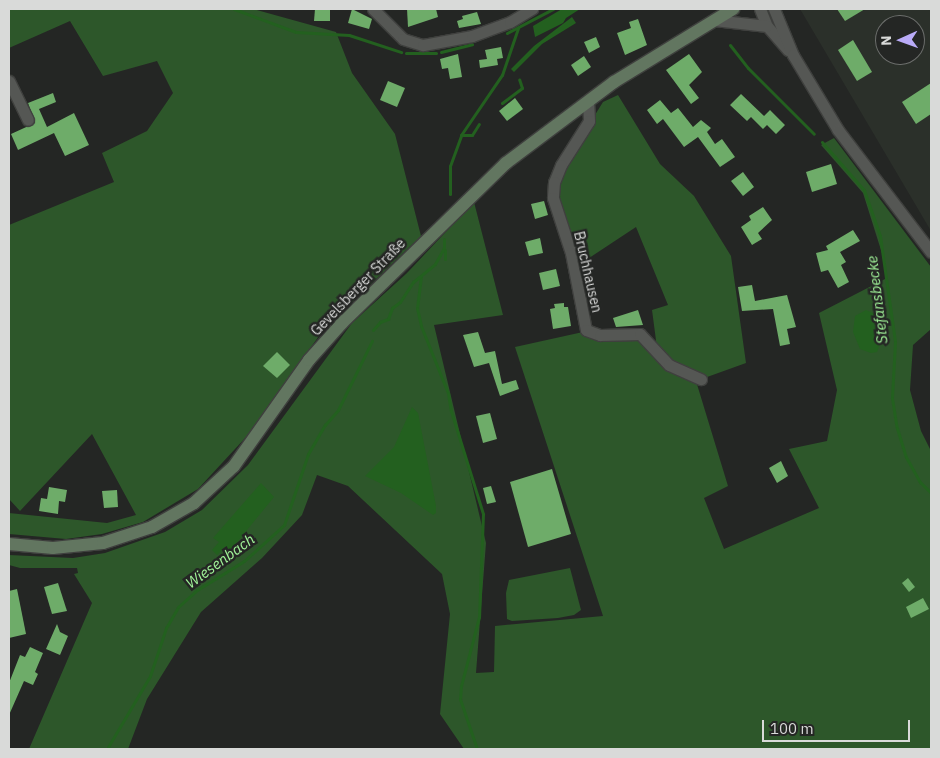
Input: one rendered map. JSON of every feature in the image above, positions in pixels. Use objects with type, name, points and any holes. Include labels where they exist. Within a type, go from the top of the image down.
[{"type":"main road","name":"Gevelsberger Straße","points":[[9,544],[53,548],[103,543],[152,527],[194,503],[234,466],[309,360],[360,304],[506,163],[588,101],[733,9]]},
{"type":"street","points":[[373,9],[403,39],[423,45],[472,36],[510,22],[532,9]]},
{"type":"street","points":[[760,9],[767,26],[793,55],[838,130],[931,252]]},
{"type":"street","points":[[774,9],[780,14],[793,55]]},
{"type":"street","points":[[714,20],[767,26]]},
{"type":"street","points":[[9,81],[28,120]]},
{"type":"street","name":"Bruchhausen","points":[[588,101],[589,121],[561,165],[554,182],[553,198],[571,252],[586,330],[600,336],[640,334],[669,365],[700,379]]},
{"type":"shaded area","points":[[9,9],[253,9],[336,32],[352,73],[395,134],[421,236],[324,329],[247,436],[198,489],[143,522],[102,534],[66,539],[9,534],[9,513],[107,523],[136,515],[92,434],[20,511],[9,499],[9,225],[114,182],[102,153],[147,131],[173,93],[157,61],[103,76],[70,21],[9,48]]},
{"type":"shaded area","points":[[562,9],[580,9],[566,18],[563,23],[535,37],[533,26]]},
{"type":"shaded area","points":[[800,9],[931,9],[931,231]]},
{"type":"shaded area","points":[[572,17],[576,23],[542,44],[514,72],[511,69],[534,46]]},
{"type":"shaded area","points":[[618,95],[660,164],[694,196],[731,256],[746,363],[696,381],[728,486],[704,498],[724,549],[819,508],[789,449],[827,441],[837,390],[819,313],[885,279],[886,266],[863,193],[821,145],[834,138],[931,267],[931,329],[913,345],[910,390],[921,431],[931,451],[931,749],[464,749],[440,714],[450,614],[442,574],[348,486],[317,475],[302,515],[262,558],[201,612],[147,699],[128,749],[29,749],[92,603],[74,574],[78,573],[77,568],[20,568],[9,565],[9,555],[73,558],[105,553],[165,532],[202,510],[248,465],[352,323],[407,273],[474,202],[503,315],[434,325],[486,543],[476,673],[494,672],[495,626],[603,616],[515,347],[583,332],[640,339],[657,348],[652,310],[668,305],[636,227],[577,266],[556,190],[564,165],[603,102]]},
{"type":"shaded area","points":[[866,310],[875,314],[883,336],[877,352],[871,353],[860,349],[853,332],[855,316]]},
{"type":"shaded area","points":[[412,407],[418,413],[436,506],[436,513],[433,515],[401,493],[365,476],[394,447]]},
{"type":"shaded area","points":[[261,483],[274,497],[230,551],[225,547],[217,555],[212,550],[219,542],[213,538]]},
{"type":"shaded area","points":[[570,568],[581,610],[574,615],[558,618],[512,621],[507,619],[506,593],[509,580]]},
{"type":"building","points":[[315,9],[330,9],[330,21],[314,21]]},
{"type":"building","points":[[352,9],[372,19],[369,29],[348,23]]},
{"type":"building","points":[[407,9],[436,9],[438,17],[408,27]]},
{"type":"building","points":[[837,9],[865,9],[845,21]]},
{"type":"building","points":[[477,12],[481,24],[459,28],[457,21],[463,19],[462,16]]},
{"type":"building","points":[[638,19],[647,45],[625,55],[617,33],[631,28],[629,22]]},
{"type":"building","points":[[596,37],[600,47],[589,53],[584,42]]},
{"type":"building","points":[[853,40],[872,72],[857,81],[838,50]]},
{"type":"building","points":[[501,47],[503,58],[497,59],[498,65],[480,68],[479,60],[487,59],[485,50]]},
{"type":"building","points":[[458,54],[462,77],[450,79],[448,68],[442,69],[440,59]]},
{"type":"building","points":[[689,54],[702,72],[689,85],[699,98],[691,104],[666,70]]},
{"type":"building","points":[[584,56],[591,67],[578,76],[571,65]]},
{"type":"building","points":[[388,81],[405,88],[397,107],[380,100]]},
{"type":"building","points":[[931,83],[931,114],[916,124],[902,102]]},
{"type":"building","points":[[53,93],[56,102],[39,109],[47,127],[74,113],[89,145],[65,156],[54,133],[18,150],[11,134],[35,123],[28,103]]},
{"type":"building","points":[[741,94],[764,116],[770,110],[785,125],[776,134],[767,125],[763,129],[751,117],[747,121],[730,105]]},
{"type":"building","points":[[515,98],[523,109],[507,121],[499,111]]},
{"type":"building","points":[[660,100],[671,113],[678,108],[693,127],[701,120],[711,128],[707,132],[715,144],[722,139],[735,157],[720,167],[698,137],[684,147],[663,119],[657,124],[647,110]]},
{"type":"building","points":[[831,164],[837,184],[812,192],[806,172]]},
{"type":"building","points":[[743,172],[754,187],[743,196],[731,181]]},
{"type":"building","points":[[544,201],[548,215],[535,219],[531,204]]},
{"type":"building","points":[[763,207],[772,220],[758,233],[762,239],[752,245],[741,227],[751,220],[749,216]]},
{"type":"building","points":[[853,230],[860,241],[840,252],[846,262],[841,265],[849,282],[838,288],[828,270],[821,272],[816,253],[828,250],[826,246]]},
{"type":"building","points":[[540,238],[543,253],[529,256],[525,242]]},
{"type":"building","points":[[556,269],[560,286],[543,290],[539,273]]},
{"type":"building","points":[[752,285],[755,301],[787,295],[796,327],[787,329],[790,344],[780,346],[773,309],[742,311],[738,287]]},
{"type":"building","points":[[564,303],[564,307],[568,307],[571,326],[553,329],[550,309],[555,308],[554,304]]},
{"type":"building","points":[[638,310],[643,325],[616,327],[613,318]]},
{"type":"building","points":[[478,332],[485,353],[495,351],[502,384],[516,380],[519,389],[500,396],[489,363],[474,367],[463,335]]},
{"type":"building","points":[[277,352],[290,365],[277,378],[263,366]]},
{"type":"building","points":[[490,413],[497,439],[483,443],[476,416]]},
{"type":"building","points":[[781,461],[788,476],[777,483],[769,468]]},
{"type":"building","points":[[552,469],[571,534],[528,547],[510,482]]},
{"type":"building","points":[[491,486],[496,502],[487,504],[483,488]]},
{"type":"building","points":[[49,487],[67,490],[65,502],[59,501],[58,514],[39,511],[41,498],[47,499]]},
{"type":"building","points":[[117,490],[118,507],[104,508],[102,491]]},
{"type":"building","points":[[908,578],[915,587],[909,592],[902,583]]},
{"type":"building","points":[[58,583],[67,611],[52,614],[44,587]]},
{"type":"building","points":[[17,589],[26,634],[9,638],[9,591]]},
{"type":"building","points":[[923,598],[929,609],[911,618],[906,607]]},
{"type":"building","points":[[57,624],[60,632],[68,636],[60,655],[46,649]]},
{"type":"building","points":[[30,647],[43,653],[35,672],[38,674],[33,685],[24,681],[9,715],[9,683],[20,655],[25,657]]},
{"type":"waterway","points":[[234,9],[296,32],[349,35],[401,52]]},
{"type":"waterway","points":[[507,33],[553,9]]},
{"type":"waterway","points":[[450,194],[450,166],[461,135],[502,75],[518,28]]},
{"type":"waterway","points":[[441,52],[472,44]]},
{"type":"waterway","name":"Stefansbecke","points":[[730,45],[748,68],[814,134]]},
{"type":"waterway","points":[[406,53],[436,53]]},
{"type":"waterway","points":[[502,103],[522,88],[519,79]]},
{"type":"waterway","points":[[461,135],[472,135],[479,124]]},
{"type":"waterway","name":"Stefansbecke","points":[[822,142],[864,190],[880,236],[895,342],[892,398],[897,428],[906,457],[920,482],[931,493]]},
{"type":"waterway","name":"Wiesenbach","points":[[373,330],[380,322],[388,319],[392,308],[400,302],[413,282],[435,264],[444,248],[444,239]]},
{"type":"waterway","points":[[445,250],[445,259]]},
{"type":"waterway","points":[[421,276],[417,308],[421,326],[448,393],[451,411],[483,514],[479,617],[461,686],[460,699],[477,749]]},
{"type":"waterway","name":"Wiesenbach","points":[[108,747],[150,676],[166,628],[178,607],[197,590],[244,561],[284,525],[308,454],[325,425],[338,410],[372,341]]}]
